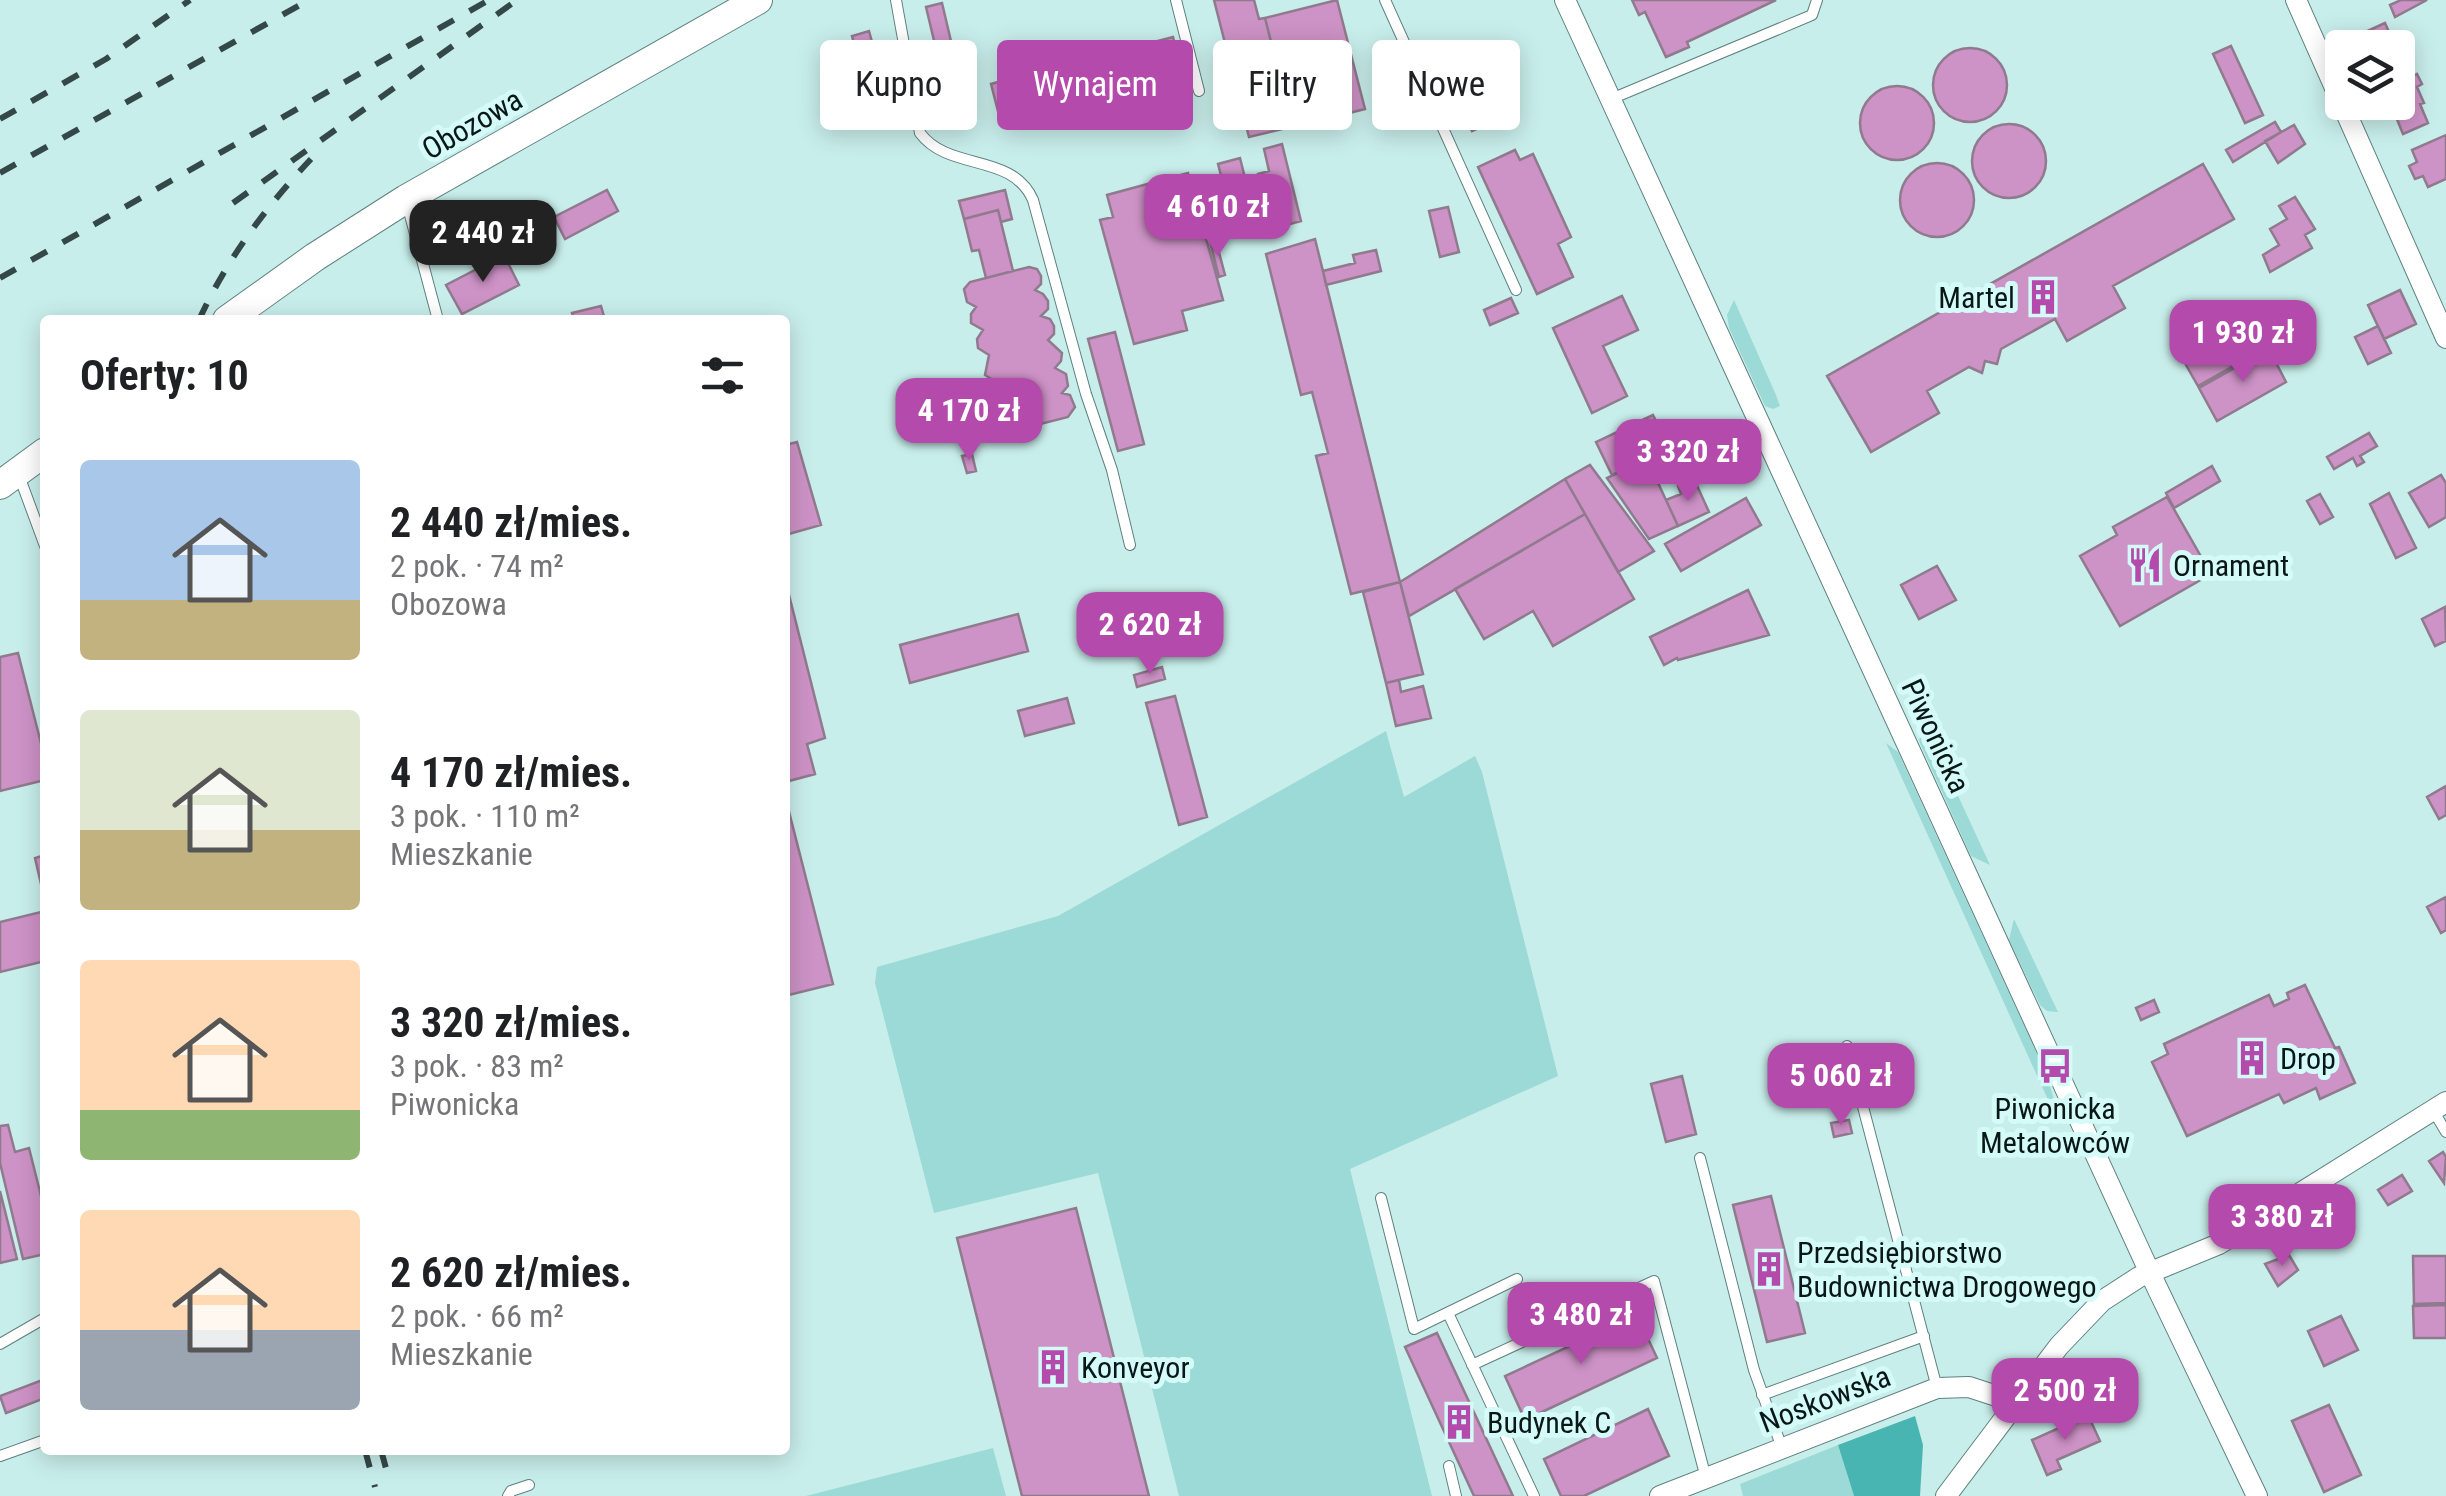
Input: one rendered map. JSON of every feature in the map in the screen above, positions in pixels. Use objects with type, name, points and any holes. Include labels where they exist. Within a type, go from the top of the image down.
[{"type":"street","name":"Obozowa","points":[[235,315],[314,257],[406,199],[758,0]]},
{"type":"street","name":"Piwonicka","points":[[1565,0],[2150,1273],[2257,1496]]},
{"type":"street","points":[[2296,0],[2446,338]]},
{"type":"street","points":[[9,478],[40,456]]},
{"type":"street","points":[[1946,1496],[2015,1402],[2087,1315],[2127,1283],[2218,1244],[2439,1106]]},
{"type":"street","name":"Noskowska","points":[[1660,1496],[1937,1388],[1969,1387],[2015,1402]]},
{"type":"lane","points":[[896,0],[920,134],[933,147],[1014,174],[1033,200],[1130,545]]},
{"type":"lane","points":[[1176,0],[1199,91]]},
{"type":"lane","points":[[1385,0],[1516,290]]},
{"type":"lane","points":[[1610,99],[1812,16],[1817,0]]},
{"type":"lane","points":[[406,199],[437,315]]},
{"type":"lane","points":[[9,478],[40,537]]},
{"type":"lane","points":[[1847,1046],[1937,1388]]},
{"type":"lane","points":[[2439,1106],[2446,1132]]},
{"type":"lane","points":[[1700,1158],[1762,1396],[1782,1448]]},
{"type":"lane","points":[[1381,1198],[1414,1330],[1517,1280]]},
{"type":"lane","points":[[1472,1365],[1654,1281],[1706,1478]]},
{"type":"lane","points":[[1448,1313],[1534,1496]]},
{"type":"lane","points":[[0,1344],[40,1321]]},
{"type":"lane","points":[[1762,1396],[1924,1336]]},
{"type":"lane","points":[[0,1456],[40,1442]]},
{"type":"lane","points":[[1449,1466],[1456,1496]]},
{"type":"lane","points":[[508,1496],[529,1485]]},
{"type":"shaded area","points":[[1734,300],[1780,406],[1773,409],[1765,406],[1729,328],[1727,315]]},
{"type":"shaded area","points":[[1924,722],[1990,865],[1971,856],[1919,741]]},
{"type":"shaded area","points":[[1386,731],[1404,797],[1475,756],[1558,1076],[1350,1169],[1432,1496],[1179,1496],[1098,1173],[934,1213],[875,983],[877,967],[1058,916]]},
{"type":"shaded area","points":[[1886,743],[1898,752],[2046,1073],[2059,1124]]},
{"type":"shaded area","points":[[2014,919],[2058,1012],[2047,1011],[2040,1005],[2009,940]]},
{"type":"shaded area","points":[[1915,1416],[1923,1445],[1920,1496],[1854,1496],[1838,1445]]},
{"type":"shaded area","points":[[1838,1445],[1854,1496],[1743,1496],[1740,1484]]},
{"type":"shaded area","points":[[993,1448],[1006,1496],[806,1496]]},
{"type":"building","points":[[1214,0],[1254,0],[1259,19],[1265,18],[1270,40],[1224,40]]},
{"type":"building","points":[[1337,0],[1347,40],[1271,40],[1265,18]]},
{"type":"building","points":[[1632,0],[1776,0],[1687,42],[1689,47],[1666,57],[1645,12],[1639,15]]},
{"type":"building","points":[[2401,0],[2427,0],[2395,17],[2390,5]]},
{"type":"building","points":[[942,3],[951,40],[934,40],[926,7]]},
{"type":"building","points":[[2385,23],[2388,30],[2370,30]]},
{"type":"building","points":[[869,31],[871,40],[853,40],[852,36]]},
{"type":"building","points":[[2231,46],[2263,115],[2245,123],[2213,54]]},
{"type":"building","points":[[1970,48],[1996,59],[2007,85],[1996,111],[1970,122],[1944,111],[1933,85],[1944,59]]},
{"type":"building","points":[[1352,58],[1365,109],[1352,112]]},
{"type":"building","points":[[2415,75],[2422,84],[2417,87],[2428,123],[2403,134],[2397,120],[2415,120]]},
{"type":"building","points":[[997,82],[997,107],[991,84]]},
{"type":"building","points":[[1897,86],[1923,97],[1934,123],[1923,149],[1897,160],[1871,149],[1860,123],[1871,97]]},
{"type":"building","points":[[2275,122],[2281,132],[2233,162],[2226,150]]},
{"type":"building","points":[[2009,124],[2035,135],[2046,161],[2035,187],[2009,198],[1983,187],[1972,161],[1983,135]]},
{"type":"building","points":[[2294,125],[2305,144],[2278,163],[2265,141]]},
{"type":"building","points":[[1247,130],[1278,130],[1249,137]]},
{"type":"building","points":[[2446,135],[2446,179],[2428,187],[2423,176],[2415,179],[2409,166],[2417,162],[2412,150]]},
{"type":"building","points":[[1282,144],[1301,221],[1271,229],[1258,174],[1269,171],[1264,149]]},
{"type":"building","points":[[1515,150],[1520,160],[1533,154],[1571,237],[1558,244],[1573,277],[1537,294],[1478,167]]},
{"type":"building","points":[[1240,158],[1248,190],[1226,195],[1218,164]]},
{"type":"building","points":[[1937,163],[1963,174],[1974,200],[1963,226],[1937,237],[1911,226],[1900,200],[1911,174]]},
{"type":"building","name":"Martel","points":[[2203,164],[2234,219],[2113,286],[2125,308],[2067,341],[2055,319],[2001,349],[1997,364],[1985,361],[1982,373],[1969,367],[1927,391],[1939,413],[1871,452],[1827,376]]},
{"type":"building","points":[[1188,173],[1223,300],[1182,311],[1187,330],[1134,344],[1100,220],[1113,217],[1107,195]]},
{"type":"building","points":[[607,190],[618,211],[565,239],[554,217]]},
{"type":"building","points":[[1005,190],[1012,219],[1001,222],[998,210],[964,219],[959,201]]},
{"type":"building","points":[[2295,197],[2315,229],[2305,235],[2312,248],[2270,272],[2263,255],[2279,245],[2270,229],[2287,219],[2279,206]]},
{"type":"building","points":[[1448,207],[1459,252],[1440,257],[1429,211]]},
{"type":"building","points":[[998,210],[1013,271],[986,278],[979,250],[972,251],[964,219]]},
{"type":"building","points":[[1315,239],[1400,582],[1351,594],[1316,456],[1328,453],[1312,392],[1301,395],[1266,254]]},
{"type":"building","points":[[1216,241],[1225,275],[1219,277],[1210,242]]},
{"type":"building","points":[[1376,250],[1381,271],[1326,285],[1323,271],[1355,263],[1353,255]]},
{"type":"building","points":[[504,255],[519,285],[462,314],[446,285]]},
{"type":"building","points":[[1029,267],[1037,269],[1041,276],[1041,284],[1035,290],[1048,301],[1048,309],[1041,316],[1050,319],[1054,326],[1054,334],[1048,340],[1062,353],[1055,368],[1066,374],[1068,386],[1062,393],[1070,395],[1075,407],[1068,417],[1009,432],[998,424],[997,415],[1003,408],[991,400],[996,382],[985,375],[989,355],[978,348],[977,339],[983,330],[971,323],[976,307],[967,302],[964,289],[970,282]]},
{"type":"building","points":[[2400,290],[2416,324],[2384,339],[2368,305]]},
{"type":"building","points":[[1622,296],[1638,330],[1603,346],[1627,396],[1592,413],[1553,328]]},
{"type":"building","points":[[1511,298],[1518,313],[1490,325],[1484,310]]},
{"type":"building","points":[[2279,303],[2295,331],[2198,386],[2186,365],[2219,347],[2214,339]]},
{"type":"building","points":[[601,306],[604,315],[573,315]]},
{"type":"building","points":[[2378,326],[2391,353],[2368,364],[2355,337]]},
{"type":"building","points":[[2295,331],[2305,348],[2278,363],[2269,346]]},
{"type":"building","points":[[1115,332],[1144,444],[1118,451],[1088,339]]},
{"type":"building","points":[[2269,349],[2286,382],[2217,421],[2199,388]]},
{"type":"building","points":[[1653,415],[1658,425],[1649,429],[1665,464],[1652,470],[1647,459],[1612,475],[1596,442]]},
{"type":"building","points":[[2369,433],[2377,446],[2360,456],[2364,462],[2357,466],[2353,458],[2334,469],[2327,457]]},
{"type":"building","points":[[797,442],[821,525],[790,534],[790,444]]},
{"type":"building","points":[[972,454],[976,471],[967,473],[962,456]]},
{"type":"building","points":[[1647,459],[1678,526],[1649,539],[1607,478]]},
{"type":"building","points":[[1590,465],[1654,551],[1618,572],[1565,479]]},
{"type":"building","points":[[2212,466],[2220,481],[2174,508],[2166,493]]},
{"type":"building","points":[[2441,475],[2446,483],[2446,517],[2429,527],[2409,493]]},
{"type":"building","points":[[1565,479],[1585,514],[1409,616],[1400,582]]},
{"type":"building","points":[[1694,479],[1709,512],[1678,526],[1666,500],[1681,494],[1678,486]]},
{"type":"building","points":[[2389,493],[2416,548],[2396,558],[2370,504]]},
{"type":"building","points":[[2320,494],[2333,517],[2320,524],[2307,501]]},
{"type":"building","name":"Ornament","points":[[2167,497],[2211,574],[2120,626],[2080,556],[2117,535],[2113,527]]},
{"type":"building","points":[[1746,498],[1761,525],[1681,571],[1665,544]]},
{"type":"building","points":[[1585,514],[1634,599],[1553,646],[1533,611],[1484,639],[1455,589]]},
{"type":"building","points":[[1937,566],[1956,600],[1919,619],[1901,585]]},
{"type":"building","points":[[1400,582],[1423,674],[1386,683],[1363,592]]},
{"type":"building","points":[[1748,590],[1769,635],[1677,658],[1664,665],[1650,637]]},
{"type":"building","points":[[790,599],[825,738],[807,744],[815,774],[790,781]]},
{"type":"building","points":[[2445,607],[2446,641],[2435,646],[2422,619]]},
{"type":"building","points":[[1018,614],[1028,651],[910,683],[900,645]]},
{"type":"building","points":[[18,653],[40,739],[40,781],[0,791],[0,657]]},
{"type":"building","points":[[1162,667],[1165,679],[1137,687],[1134,675]]},
{"type":"building","points":[[1399,680],[1401,692],[1423,686],[1431,718],[1396,726],[1386,683]]},
{"type":"building","points":[[1175,696],[1207,817],[1179,825],[1146,703]]},
{"type":"building","points":[[1067,698],[1074,723],[1025,736],[1018,711]]},
{"type":"building","points":[[2446,786],[2446,815],[2439,819],[2427,797]]},
{"type":"building","points":[[790,816],[833,984],[790,995]]},
{"type":"building","points":[[2446,897],[2446,930],[2441,933],[2427,907]]},
{"type":"building","points":[[40,912],[40,962],[0,972],[0,922]]},
{"type":"building","name":"Drop","points":[[2305,985],[2355,1083],[2320,1099],[2316,1088],[2284,1103],[2279,1094],[2187,1136],[2152,1062],[2168,1054],[2164,1044],[2269,995],[2274,1006],[2289,999],[2287,993]]},
{"type":"building","points":[[2154,1000],[2159,1012],[2141,1020],[2136,1008]]},
{"type":"building","points":[[1682,1076],[1696,1134],[1666,1142],[1651,1084]]},
{"type":"building","points":[[1849,1120],[1852,1133],[1834,1137],[1831,1123]]},
{"type":"building","points":[[8,1125],[15,1152],[29,1148],[40,1192],[40,1255],[23,1259],[0,1163],[0,1126]]},
{"type":"building","points":[[2443,1152],[2446,1157],[2444,1183],[2429,1161]]},
{"type":"building","points":[[2402,1175],[2412,1191],[2388,1205],[2378,1190]]},
{"type":"building","points":[[0,1191],[17,1259],[0,1263]]},
{"type":"building","name":"Przedsiębiorstwo Budownictwa Drogowego","points":[[1771,1196],[1805,1333],[1767,1342],[1733,1205]]},
{"type":"building","name":"Konveyor","points":[[1076,1208],[1149,1496],[1022,1496],[957,1238]]},
{"type":"building","points":[[2289,1255],[2298,1270],[2278,1286],[2265,1264]]},
{"type":"building","points":[[2413,1256],[2446,1256],[2446,1303],[2414,1304]]},
{"type":"building","points":[[2446,1305],[2446,1338],[2414,1338],[2413,1306]]},
{"type":"building","points":[[1637,1315],[1657,1358],[1525,1420],[1505,1376]]},
{"type":"building","points":[[2341,1316],[2358,1350],[2324,1366],[2308,1331]]},
{"type":"building","name":"Budynek C","points":[[1437,1333],[1513,1496],[1474,1496],[1405,1347]]},
{"type":"building","points":[[40,1381],[40,1400],[6,1413],[0,1396]]},
{"type":"building","points":[[2329,1405],[2361,1475],[2324,1492],[2292,1421]]},
{"type":"building","points":[[1648,1409],[1669,1456],[1584,1496],[1561,1496],[1544,1459]]},
{"type":"building","points":[[2088,1415],[2100,1441],[2057,1460],[2061,1469],[2047,1475],[2032,1440]]},
{"type":"railway","points":[[0,119],[106,59],[190,0]]},
{"type":"railway","points":[[0,173],[309,0]]},
{"type":"railway","points":[[0,278],[489,0]]},
{"type":"railway","points":[[233,203],[517,0]]},
{"type":"railway","points":[[202,315],[248,235],[311,159]]},
{"type":"railway","points":[[366,1455],[375,1487]]},
{"type":"railway","points":[[382,1455],[390,1483]]},
{"type":"place","name":"Martel","points":[[2043,297]]},
{"type":"place","name":"Ornament","points":[[2145,565]]},
{"type":"place","name":"Drop","points":[[2252,1058]]},
{"type":"place","name":"Piwonicka Metalowców","points":[[2055,1066]]},
{"type":"place","name":"Przedsiębiorstwo Budownictwa Drogowego","points":[[1769,1269]]},
{"type":"place","name":"Konveyor","points":[[1053,1367]]},
{"type":"place","name":"Budynek C","points":[[1459,1422]]}]
